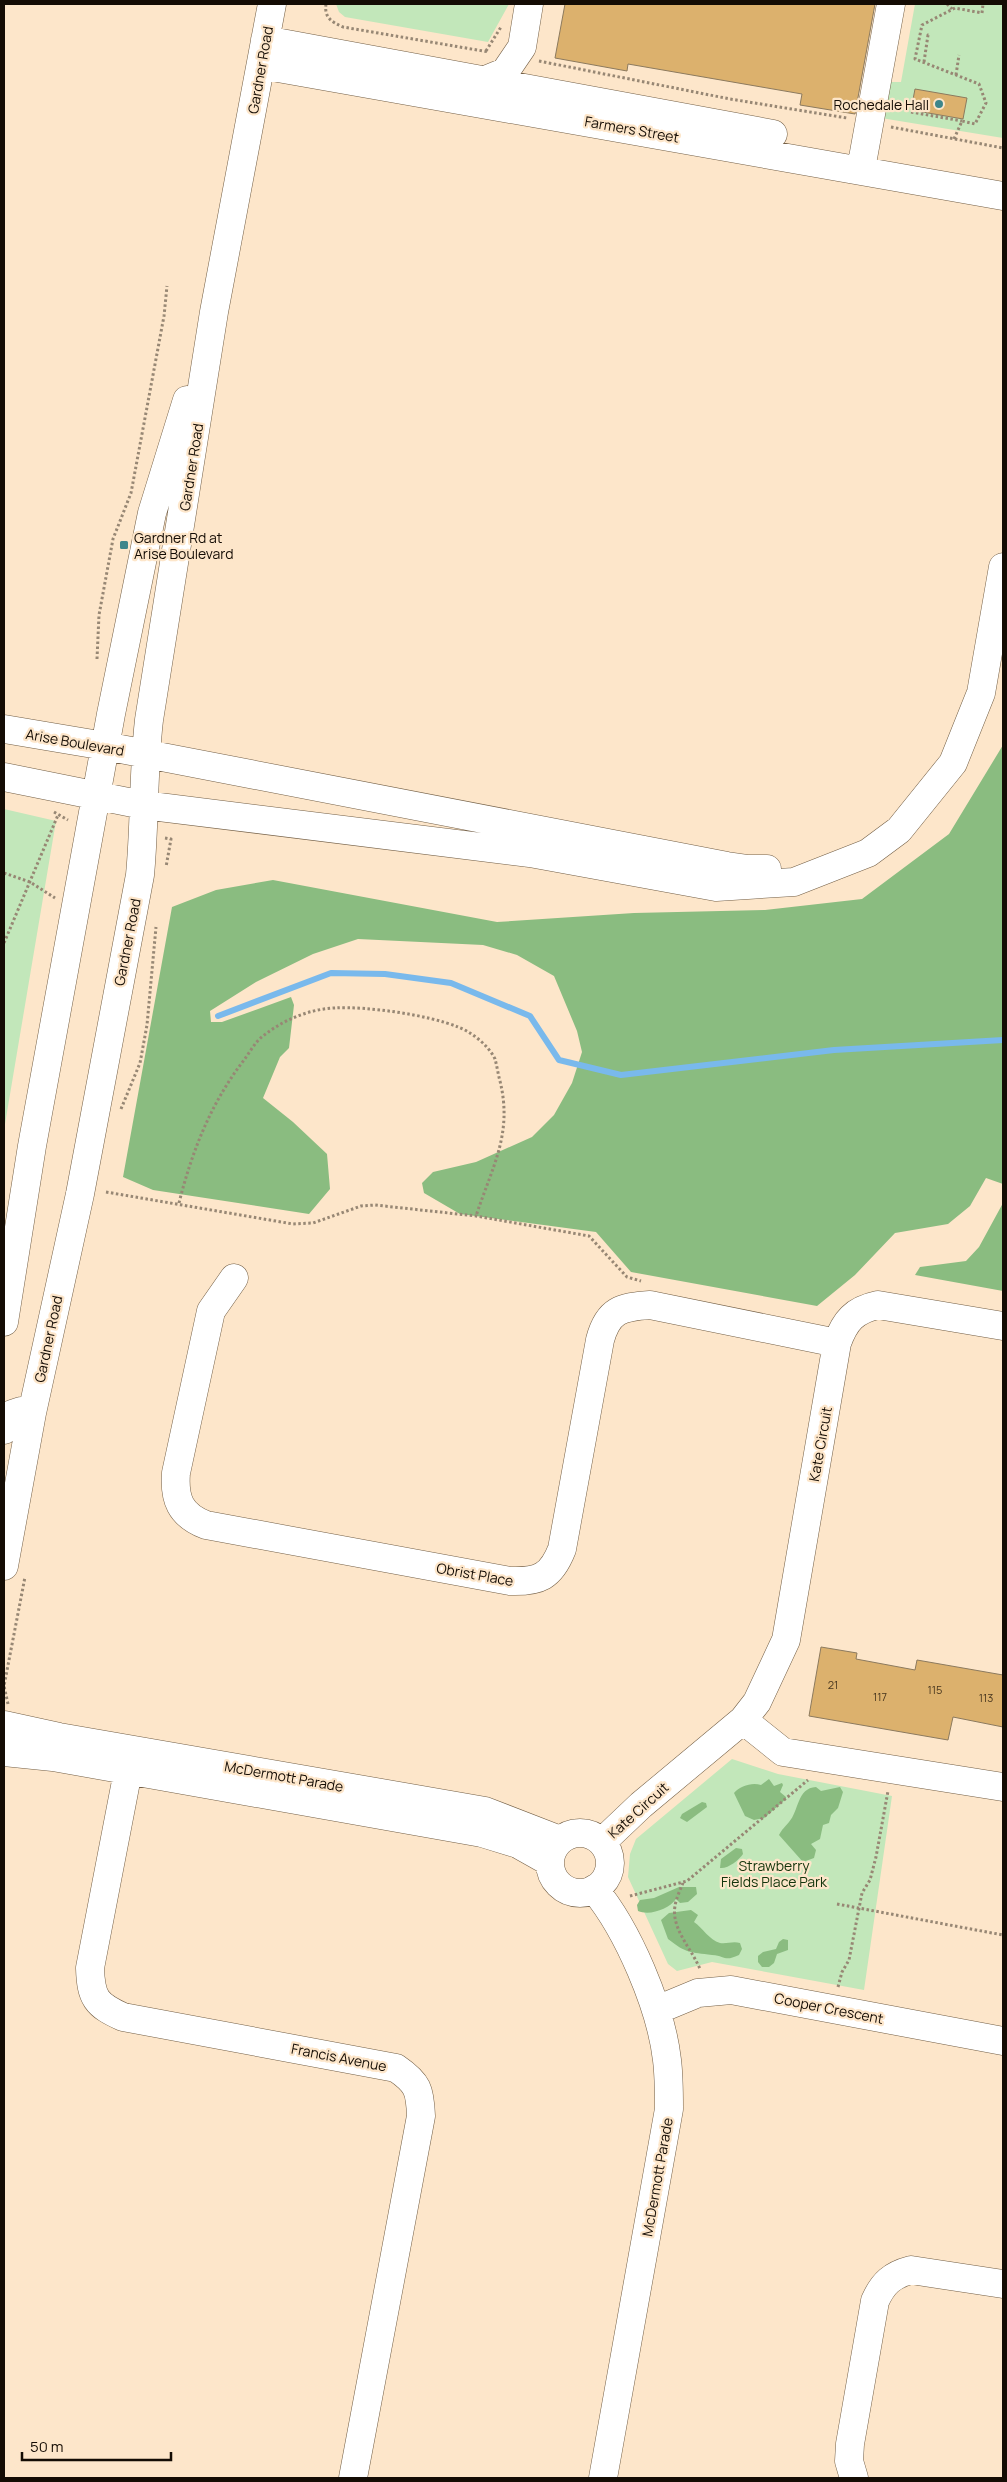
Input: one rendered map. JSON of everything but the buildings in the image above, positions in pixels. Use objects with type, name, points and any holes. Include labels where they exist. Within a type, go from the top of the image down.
[{"type":"street","name":"Gardner Road","points":[[4,1566],[32,1413],[80,1194],[140,875],[144,833],[145,754],[214,312],[272,4]]},
{"type":"street","points":[[483,82],[505,72],[522,47],[529,4]]},
{"type":"street","points":[[862,160],[891,4]]},
{"type":"street","name":"Farmers Street","points":[[263,53],[483,82],[862,160],[1003,196]]},
{"type":"street","name":"Farmers Street","points":[[263,53],[862,160],[1003,176]]},
{"type":"street","name":"Gardner Road","points":[[4,1322],[32,1146],[105,746],[152,513],[214,312]]},
{"type":"street","points":[[4,777],[143,805],[532,841],[716,887],[794,882],[868,853],[899,830],[953,763],[980,694],[1003,567]]},
{"type":"street","name":"Arise Boulevard","points":[[4,729],[145,754],[532,841]]},
{"type":"street","name":"Obrist Place","points":[[234,1278],[211,1311],[176,1473],[175,1492],[191,1519],[206,1524],[510,1581],[530,1582],[544,1574],[555,1565],[562,1549],[604,1326],[612,1315],[626,1307],[650,1304],[837,1343]]},
{"type":"street","name":"Kate Circuit","points":[[602,1842],[641,1805],[743,1720],[757,1702],[786,1640],[837,1343],[842,1327],[852,1315],[864,1308],[878,1305],[1003,1326]]},
{"type":"street","points":[[4,1430],[12,1414],[21,1411],[32,1413]]},
{"type":"street","points":[[743,1720],[783,1752],[1003,1787]]},
{"type":"street","name":"McDermott Parade","points":[[4,1725],[68,1739],[485,1811],[555,1851]]},
{"type":"street","name":"McDermott Parade","points":[[4,1752],[53,1757],[482,1834],[518,1844],[555,1851]]},
{"type":"street","name":"Francis Avenue","points":[[128,1771],[90,1968],[90,1984],[95,1998],[106,2009],[123,2017],[396,2068],[413,2079],[420,2096],[421,2116],[353,2478]]},
{"type":"street","points":[[579,1833],[590,1835],[602,1842],[609,1856],[609,1871],[605,1880],[594,1889],[574,1892],[564,1889],[551,1872],[555,1851],[569,1835],[579,1833]]},
{"type":"street","name":"McDermott Parade","points":[[594,1889],[607,1905],[628,1944],[657,2010],[667,2060],[669,2109],[603,2478]]},
{"type":"street","name":"Cooper Crescent","points":[[657,2010],[698,1993],[732,1990],[1003,2041]]},
{"type":"street","points":[[854,2478],[849,2461],[850,2444],[875,2301],[881,2287],[897,2274],[911,2270],[1003,2284]]},
{"type":"path","points":[[326,4],[326,15],[332,22],[343,27],[494,53]]},
{"type":"path","points":[[947,4],[952,9]]},
{"type":"path","points":[[911,112],[975,124],[986,104],[978,84],[915,59],[922,25],[952,9],[982,12],[983,4]]},
{"type":"path","points":[[924,62],[928,35],[930,36]]},
{"type":"path","points":[[956,75],[958,55]]},
{"type":"path","points":[[531,60],[730,99],[848,118]]},
{"type":"path","points":[[954,139],[962,122]]},
{"type":"path","points":[[883,125],[1003,148]]},
{"type":"path","points":[[4,943],[58,815]]},
{"type":"path","points":[[4,873],[30,882],[55,898]]},
{"type":"path","points":[[179,1204],[187,1170],[205,1124],[224,1086],[260,1038],[278,1025],[304,1014],[335,1008],[352,1008],[377,1010],[459,1027],[478,1039],[494,1058],[506,1106],[504,1132],[476,1216]]},
{"type":"path","points":[[106,1192],[293,1224],[313,1223],[361,1206],[375,1205],[476,1216],[589,1236],[627,1277],[653,1284],[650,1304]]},
{"type":"path","points":[[630,1896],[683,1882],[715,1859],[816,1774]]},
{"type":"path","points":[[837,1991],[842,1972],[849,1960],[859,1908],[876,1858],[889,1786]]},
{"type":"path","points":[[683,1882],[674,1907],[677,1928],[694,1955],[702,1976]]},
{"type":"path","points":[[837,1904],[1003,1935]]},
{"type":"green space","points":[[336,4],[509,4],[488,42],[345,17],[339,12]]},
{"type":"green space","points":[[915,4],[1003,4],[1003,138],[881,118],[889,82],[901,82]]},
{"type":"green space","points":[[1003,745],[1003,1184],[986,1178],[970,1206],[948,1224],[895,1233],[855,1275],[817,1306],[631,1272],[596,1232],[460,1214],[424,1193],[422,1183],[433,1172],[476,1162],[532,1137],[554,1115],[572,1083],[582,1052],[577,1031],[554,976],[517,955],[483,945],[358,939],[313,954],[256,982],[210,1011],[211,1022],[222,1022],[291,997],[294,1005],[289,1048],[280,1057],[263,1098],[293,1122],[327,1154],[330,1189],[309,1214],[153,1190],[123,1177],[172,907],[216,890],[273,880],[497,922],[634,913],[765,910],[862,899],[949,834]]},
{"type":"green space","points":[[4,809],[56,821],[4,1130]]},
{"type":"green space","points":[[1003,1203],[1003,1291],[915,1275],[920,1267],[966,1261],[979,1247]]},
{"type":"green space","name":"Strawberry Fields Place Park","points":[[732,1759],[778,1774],[892,1796],[864,1990],[712,1962],[677,1971],[668,1964],[628,1877],[630,1854],[636,1839]]},
{"type":"green space","points":[[769,1779],[774,1786],[782,1783],[780,1792],[786,1799],[764,1818],[754,1820],[745,1816],[734,1793],[750,1784],[761,1785]]},
{"type":"green space","points":[[816,1787],[821,1791],[840,1787],[843,1792],[838,1808],[831,1815],[829,1823],[823,1825],[820,1839],[811,1844],[816,1850],[814,1858],[803,1862],[779,1835],[792,1817],[805,1791]]},
{"type":"green space","points":[[702,1802],[706,1803],[707,1807],[687,1822],[680,1818],[682,1814]]},
{"type":"green space","points":[[736,1848],[742,1849],[743,1854],[730,1866],[720,1868],[721,1859]]},
{"type":"green space","points":[[679,1887],[696,1887],[697,1894],[688,1902],[680,1903],[676,1899],[669,1906],[659,1911],[648,1913],[638,1911],[637,1905],[640,1900],[654,1898]]},
{"type":"green space","points":[[691,1910],[698,1915],[694,1922],[713,1939],[720,1943],[740,1943],[742,1949],[739,1955],[728,1958],[693,1953],[684,1950],[668,1939],[661,1920],[669,1913]]},
{"type":"green space","points":[[783,1939],[788,1940],[788,1950],[777,1954],[774,1963],[769,1967],[762,1967],[758,1962],[758,1956],[763,1952],[776,1949],[779,1942]]},
{"type":"waterway","points":[[218,1016],[331,973],[385,974],[451,983],[530,1016],[559,1060],[621,1075],[834,1050],[1003,1040]]},
{"type":"place","name":"Rochedale Hall","points":[[939,104]]},
{"type":"place","name":"Gardner Rd at Arise Boulevard","points":[[124,545]]}]
